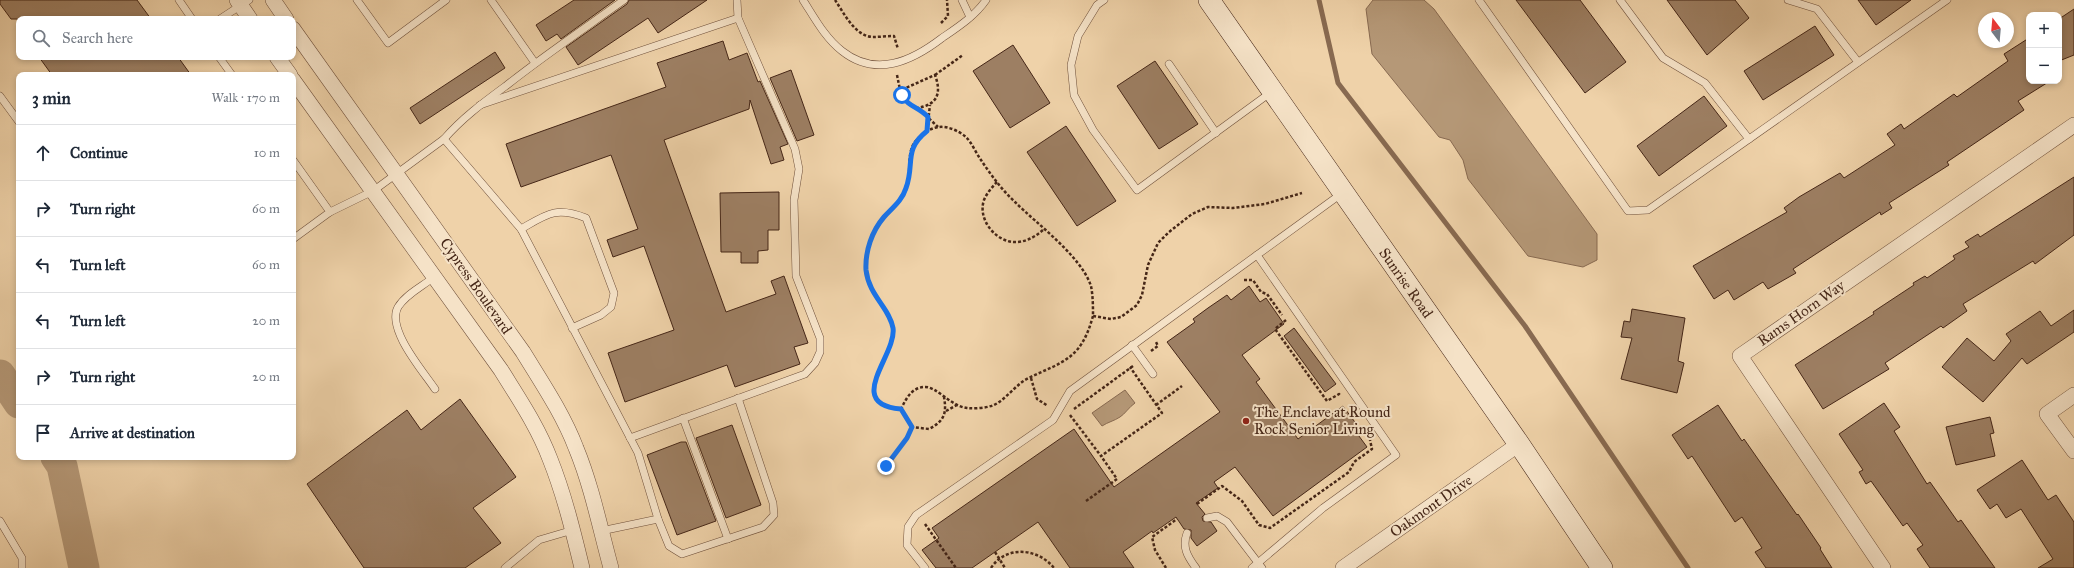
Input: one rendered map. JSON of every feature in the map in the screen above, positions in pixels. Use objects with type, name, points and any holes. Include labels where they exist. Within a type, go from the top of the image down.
[{"type":"main road","name":"Sunrise Road","points":[[1209,0],[1519,444],[1602,568]]},
{"type":"street","points":[[273,0],[284,16]]},
{"type":"street","points":[[242,2],[249,16]]},
{"type":"street","name":"Cypress Boulevard","points":[[296,32],[523,352],[554,401],[576,447],[594,500],[611,568]]},
{"type":"street","points":[[279,60],[288,72]]},
{"type":"street","name":"Cypress Boulevard","points":[[296,84],[501,370],[528,414],[550,458],[573,530],[582,568]]},
{"type":"street","name":"Rams Horn Way","points":[[1883,568],[1740,356],[2074,125]]},
{"type":"street","points":[[2074,396],[2047,414],[2074,451]]},
{"type":"street","name":"Oakmont Drive","points":[[1343,568],[1519,444]]},
{"type":"lane","points":[[179,0],[190,16]]},
{"type":"lane","points":[[357,0],[388,43],[446,0]]},
{"type":"lane","points":[[491,0],[535,63]]},
{"type":"lane","points":[[296,237],[330,212],[373,191],[397,175],[444,139],[458,123],[480,105],[535,63],[624,0]]},
{"type":"lane","points":[[630,438],[805,374],[815,363],[820,352],[820,338],[796,276],[794,200],[799,168],[795,149],[738,18],[737,0]]},
{"type":"lane","points":[[803,0],[819,26],[842,51],[861,62],[893,65],[910,58],[937,42],[970,17],[986,0]]},
{"type":"lane","points":[[962,0],[970,17]]},
{"type":"lane","points":[[1104,0],[1097,5],[1078,36],[1071,65],[1074,95],[1093,130],[1137,190],[1272,91]]},
{"type":"lane","points":[[1479,0],[1628,211],[1648,210],[1947,0]]},
{"type":"lane","points":[[1620,0],[1663,58],[1704,83],[1749,139]]},
{"type":"lane","points":[[1788,0],[1817,8],[1858,62]]},
{"type":"lane","points":[[224,16],[242,2]]},
{"type":"lane","points":[[480,105],[738,18]]},
{"type":"lane","points":[[221,60],[230,72]]},
{"type":"lane","points":[[1169,64],[1216,133]]},
{"type":"lane","points":[[0,96],[16,118]]},
{"type":"lane","points":[[444,139],[521,229],[638,453],[658,519],[669,546],[682,554],[763,527],[774,515],[773,503],[738,398]]},
{"type":"lane","points":[[296,164],[330,212]]},
{"type":"lane","points":[[925,568],[907,545],[908,527],[916,515],[1053,420],[1070,391],[1343,193]]},
{"type":"lane","points":[[521,229],[555,212],[570,211],[586,218],[614,293],[611,307],[601,315],[572,328]]},
{"type":"lane","points":[[1207,518],[1217,516],[1227,522],[1257,566],[1323,508],[1396,455],[1257,255]]},
{"type":"lane","points":[[434,277],[405,299],[398,308],[396,314],[396,325],[400,338],[435,389]]},
{"type":"lane","points":[[1132,345],[1153,374]]},
{"type":"lane","points":[[683,418],[728,539]]},
{"type":"lane","points":[[601,531],[658,519]]},
{"type":"lane","points":[[0,522],[22,558],[22,568]]},
{"type":"lane","points":[[505,568],[539,540],[573,530]]},
{"type":"lane","points":[[1187,533],[1184,542],[1188,556],[1196,568]]},
{"type":"path","points":[[835,0],[849,22],[859,31],[870,36],[894,36],[898,50],[905,46]]},
{"type":"path","points":[[940,24],[948,16],[947,0]]},
{"type":"path","points":[[901,90],[935,76],[963,56]]},
{"type":"path","points":[[897,75],[906,103],[917,108],[938,127]]},
{"type":"path","points":[[917,108],[930,105],[936,99],[938,92],[935,76]]},
{"type":"path","points":[[927,131],[930,105]]},
{"type":"path","points":[[938,127],[957,131],[966,138],[997,182],[1012,200],[1043,230],[1076,258],[1091,287],[1093,316],[1089,330],[1082,343],[1073,354],[1060,363],[1031,378],[993,405],[980,408],[957,405],[931,388],[924,387],[915,389],[907,397],[901,409],[884,407],[878,400],[876,394],[874,384],[878,370],[890,345],[893,327],[886,311],[870,286],[866,255],[877,228],[903,196],[909,175],[911,150],[915,142],[927,131],[938,127]]},
{"type":"path","points":[[997,182],[988,192],[983,205],[985,222],[990,229],[1008,240],[1016,242],[1030,239],[1043,230]]},
{"type":"path","points":[[1093,316],[1111,319],[1122,317],[1137,304],[1142,296],[1148,265],[1158,243],[1169,232],[1192,214],[1208,207],[1233,208],[1265,204],[1302,193]]},
{"type":"path","points":[[1241,280],[1253,280],[1261,292],[1267,294],[1287,321],[1275,329],[1327,401],[1339,394],[1343,400]]},
{"type":"path","points":[[1149,353],[1158,346],[1156,342],[1162,337]]},
{"type":"path","points":[[1067,419],[1073,410],[1135,364]]},
{"type":"path","points":[[1101,456],[1162,413],[1130,367]]},
{"type":"path","points":[[1031,378],[1037,400],[1048,406]]},
{"type":"path","points":[[1156,405],[1182,386]]},
{"type":"path","points":[[901,409],[912,427],[929,430],[943,419],[946,411],[944,397]]},
{"type":"path","points":[[946,411],[957,405]]},
{"type":"path","points":[[1070,415],[1118,479],[1086,501]]},
{"type":"path","points":[[886,466],[907,438],[912,427]]},
{"type":"path","points":[[1197,504],[1222,486],[1242,501],[1260,526],[1270,528],[1349,472],[1354,462],[1372,449],[1369,436]]},
{"type":"path","points":[[1166,568],[1155,550],[1152,537],[1177,519]]},
{"type":"path","points":[[931,520],[925,524],[956,568]]},
{"type":"path","points":[[995,552],[1005,568]]},
{"type":"path","points":[[991,568],[1000,559],[1014,552],[1033,553],[1042,556],[1054,568]]},
{"type":"shaded area","points":[[1373,0],[1424,0],[1434,9],[1597,234],[1597,260],[1583,267],[1528,256],[1468,179],[1463,160],[1450,140],[1439,137],[1372,54],[1366,9]]},
{"type":"shaded area","points":[[1125,390],[1135,403],[1120,417],[1102,426],[1092,413]]},
{"type":"building","points":[[0,0],[137,0],[149,16],[16,16],[16,19],[11,19],[0,4]]},
{"type":"building","points":[[574,0],[615,0],[561,39],[557,34],[546,41],[536,25]]},
{"type":"building","points":[[629,0],[707,0],[658,33],[648,18],[578,65],[566,47],[627,4]]},
{"type":"building","points":[[1516,0],[1580,0],[1626,62],[1585,93]]},
{"type":"building","points":[[1667,0],[1735,0],[1749,18],[1707,55]]},
{"type":"building","points":[[1858,0],[1911,0],[1876,25]]},
{"type":"building","points":[[2074,9],[2074,55],[2062,60],[2062,48],[2062,17]]},
{"type":"building","points":[[1815,26],[1834,55],[1763,100],[1744,71]]},
{"type":"building","points":[[2026,40],[2026,84],[2045,84],[2018,101],[2024,110],[1947,162],[1949,165],[1889,203],[1892,208],[1881,215],[1880,212],[1793,269],[1796,273],[1768,289],[1763,282],[1734,300],[1728,290],[1714,299],[1693,266],[1787,212],[1784,208],[1799,197],[1840,173],[1844,178],[1895,145],[1887,134],[1901,124],[1904,129],[1954,94],[1957,97],[2008,61],[2004,54]]},
{"type":"building","points":[[723,41],[729,60],[747,53],[758,82],[760,81],[788,144],[780,147],[784,160],[771,164],[750,100],[749,109],[664,140],[726,312],[776,294],[771,281],[784,276],[808,343],[794,347],[800,364],[735,387],[727,365],[625,402],[608,353],[674,330],[644,246],[613,257],[607,240],[638,229],[611,155],[521,187],[506,144],[666,87],[657,63]]},
{"type":"building","points":[[1013,45],[1050,103],[1010,128],[973,71]]},
{"type":"building","points":[[495,52],[505,68],[420,124],[410,108]]},
{"type":"building","points":[[41,60],[180,60],[189,72],[50,72]]},
{"type":"building","points":[[1155,61],[1198,124],[1159,149],[1117,86]]},
{"type":"building","points":[[791,70],[814,135],[797,141],[770,78]]},
{"type":"building","points":[[1704,96],[1727,126],[1659,176],[1637,146]]},
{"type":"building","points":[[1066,126],[1116,201],[1077,226],[1027,152]]},
{"type":"building","points":[[2074,177],[2074,235],[2035,264],[2033,261],[1963,304],[1967,311],[1943,328],[1941,326],[1885,363],[1889,369],[1823,409],[1795,365],[1874,314],[1873,312],[1914,285],[1913,283],[1925,276],[1927,278],[1955,259],[1953,256],[1969,247],[1965,242],[1978,234],[1980,237]]},
{"type":"building","points":[[779,192],[779,230],[768,230],[768,250],[758,251],[758,263],[741,263],[741,252],[721,252],[720,193]]},
{"type":"building","name":"The Enclave at Round Rock Senior Living","points":[[1249,286],[1260,302],[1266,298],[1284,324],[1242,355],[1260,379],[1256,382],[1298,439],[1343,406],[1360,429],[1356,432],[1367,447],[1273,516],[1235,467],[1214,482],[1218,488],[1196,503],[1205,514],[1202,517],[1203,521],[1211,522],[1217,531],[1197,546],[1191,538],[1191,530],[1184,529],[1176,517],[1153,533],[1152,531],[1123,552],[1134,568],[1070,568],[1038,522],[972,568],[936,568],[922,550],[939,538],[932,528],[1074,429],[1114,487],[1220,412],[1167,342],[1195,322],[1193,319],[1227,295],[1231,300]]},
{"type":"building","points":[[1632,309],[1685,318],[1678,361],[1684,363],[1677,393],[1621,379],[1632,338],[1621,337],[1624,321],[1630,322]]},
{"type":"building","points":[[2074,310],[2074,332],[2027,364],[2022,358],[1983,402],[1942,367],[1967,338],[1994,361],[2011,341],[2006,334],[2040,311],[2051,326]]},
{"type":"building","points":[[1294,328],[1336,384],[1325,392],[1284,336]]},
{"type":"building","points":[[460,399],[516,477],[473,508],[501,543],[465,568],[364,568],[307,484],[407,410],[421,430]]},
{"type":"building","points":[[1884,403],[1900,427],[1894,431],[1927,484],[1930,482],[1958,522],[1961,520],[1995,568],[1930,568],[1917,549],[1923,545],[1907,523],[1903,526],[1871,481],[1866,484],[1859,472],[1863,470],[1839,434]]},
{"type":"building","points":[[1718,405],[1742,441],[1744,439],[1797,515],[1798,514],[1821,548],[1820,549],[1832,568],[1766,568],[1755,552],[1762,548],[1742,517],[1735,522],[1692,456],[1688,459],[1672,435]]},
{"type":"building","points":[[1990,417],[1994,433],[1990,434],[1995,456],[1956,465],[1946,427]]},
{"type":"building","points":[[732,425],[761,505],[726,518],[696,438]]},
{"type":"building","points":[[681,442],[686,442],[716,521],[677,535],[647,455]]},
{"type":"building","points":[[2022,460],[2048,500],[2056,495],[2074,522],[2074,568],[2038,568],[2053,559],[2021,509],[2006,518],[1997,504],[1990,509],[1977,490]]},
{"type":"waterway","points":[[1319,0],[1338,83],[1525,326],[1688,568]]},
{"type":"waterway","points":[[0,375],[16,399]]},
{"type":"waterway","points":[[58,460],[62,466],[84,568]]},
{"type":"place","name":"The Enclave at Round Rock Senior Living","points":[[1246,421]]},
{"type":"route","points":[[886,466],[911,432],[912,427],[906,420],[901,409],[884,407],[878,400],[876,394],[874,384],[878,370],[893,337],[893,327],[886,311],[874,295],[870,286],[866,271],[866,255],[870,241],[877,228],[884,217],[896,206],[907,188],[911,150],[915,142],[927,131],[928,117],[924,112],[917,108],[911,107],[906,103],[902,95]]}]
